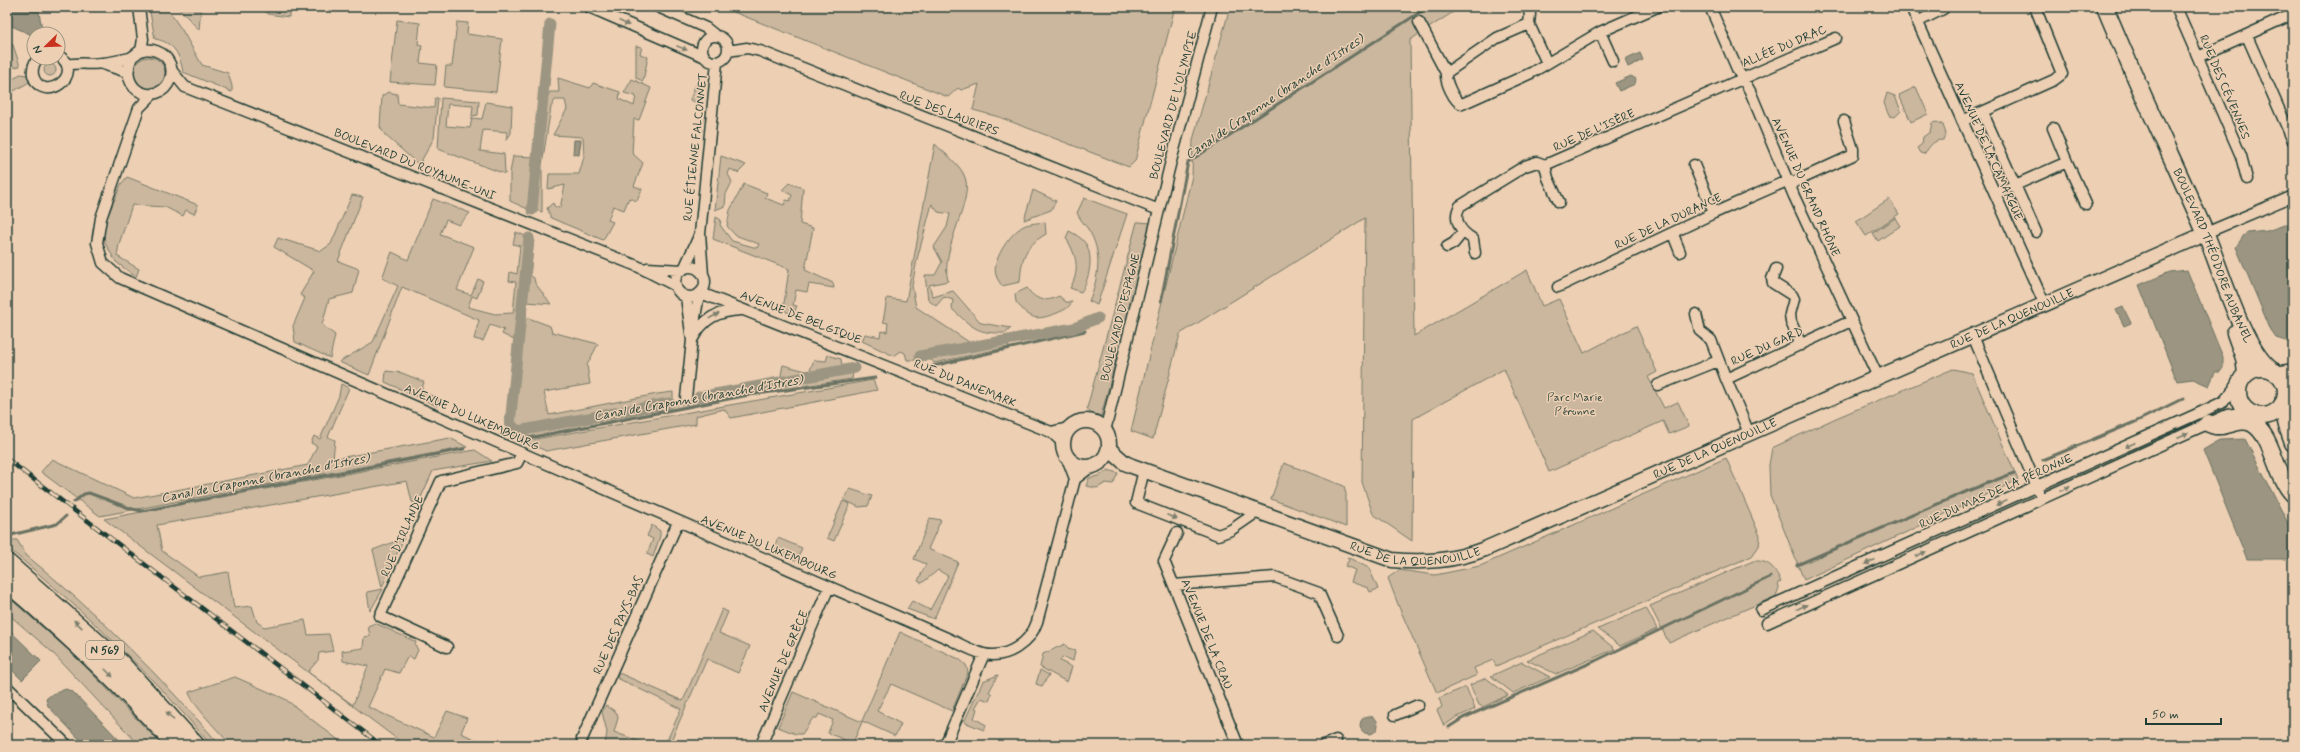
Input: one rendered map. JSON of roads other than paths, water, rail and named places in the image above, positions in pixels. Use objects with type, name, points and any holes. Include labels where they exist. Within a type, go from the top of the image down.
[{"type":"highway","name":"N 569","points":[[7,563],[120,663],[196,745]]},
{"type":"highway","name":"N 569","points":[[7,582],[62,629],[109,673],[176,745]]},
{"type":"main road","name":"BOULEVARD THÉODORE AUBANEL","points":[[2105,7],[2163,138],[2181,202],[2201,236],[2255,353],[2272,370]]},
{"type":"main road","name":"BOULEVARD THÉODORE AUBANEL","points":[[2201,236],[2244,358],[2246,373]]},
{"type":"main road","points":[[2293,442],[2286,426],[2282,405],[2289,382],[2272,370],[2257,368],[2246,373],[2237,387],[2239,402],[2268,425],[2293,480]]},
{"type":"main road","points":[[2254,414],[2275,412],[2282,405]]},
{"type":"main road","points":[[2208,424],[2219,428],[2238,421],[2252,424],[2260,431],[2280,476],[2293,494]]},
{"type":"street","points":[[139,7],[143,39],[141,51]]},
{"type":"street","points":[[589,7],[717,62],[724,58],[728,51],[724,39],[716,36],[706,28],[658,7]]},
{"type":"street","name":"BOULEVARD DE L'OLYMPIE","points":[[1159,210],[1212,7]]},
{"type":"street","points":[[1527,7],[1530,14],[1529,24],[1547,62]]},
{"type":"street","name":"AVENUE DU GRAND RHÔNE","points":[[1710,7],[1742,78],[1750,91],[1878,378]]},
{"type":"street","name":"AVENUE DE LA CAMARGUE","points":[[1911,7],[2045,304]]},
{"type":"street","points":[[1917,22],[1939,13],[1943,7]]},
{"type":"street","points":[[1962,121],[2054,80],[2062,74],[2035,7]]},
{"type":"street","name":"RUE DES CÉVENNES","points":[[2176,7],[2241,156],[2247,179]]},
{"type":"street","points":[[1419,22],[1446,73],[1445,77],[1455,99],[1462,104],[1531,73],[1547,62],[1600,32],[1650,8]]},
{"type":"street","points":[[2198,57],[2293,14]]},
{"type":"street","points":[[1446,73],[1497,38],[1529,24]]},
{"type":"street","points":[[1600,32],[1613,61]]},
{"type":"street","points":[[705,57],[702,50],[705,41],[716,36]]},
{"type":"street","points":[[2246,36],[2293,140]]},
{"type":"street","name":"ALLÉE DU DRAC","points":[[1742,78],[1836,38]]},
{"type":"street","points":[[132,57],[127,72],[130,82],[136,89],[148,94],[164,88],[183,85],[172,71],[167,58],[154,50],[143,39]]},
{"type":"street","name":"RUE DES LAURIERS","points":[[728,51],[747,48],[760,51],[1159,210]]},
{"type":"street","points":[[34,66],[33,74],[35,80],[44,87],[50,88],[61,85],[67,74],[67,65],[102,64],[132,57],[141,51],[154,50]]},
{"type":"street","name":"RUE ÉTIENNE FALCONNET","points":[[704,277],[700,234],[717,62]]},
{"type":"street","points":[[102,64],[127,72]]},
{"type":"street","points":[[164,88],[170,79],[172,71]]},
{"type":"street","name":"RUE DE L'ISÈRE","points":[[1462,233],[1457,219],[1460,206],[1525,166],[1537,162],[1545,165],[1742,78]]},
{"type":"street","name":"BOULEVARD DU ROYAUME-UNI","points":[[183,85],[637,266],[676,286]]},
{"type":"street","name":"AVENUE DU LUXEMBOURG","points":[[136,89],[139,108]]},
{"type":"street","name":"AVENUE DU LUXEMBOURG","points":[[154,93],[139,108],[101,218],[97,243],[103,263],[120,278],[984,654]]},
{"type":"street","points":[[1985,111],[1986,120],[2036,232]]},
{"type":"street","name":"RUE DE LA DURANCE","points":[[1558,287],[1673,234],[1714,213],[1853,155],[1853,149],[1844,121]]},
{"type":"street","points":[[2053,128],[2086,204]]},
{"type":"street","points":[[1995,194],[2067,162]]},
{"type":"street","points":[[1545,165],[1548,178],[1559,202]]},
{"type":"street","points":[[1694,165],[1714,213]]},
{"type":"street","name":"RUE DE LA QUENOUILLE","points":[[1109,449],[1125,463],[1392,560],[1418,563],[1447,560],[1485,549],[2293,196]]},
{"type":"street","name":"BOULEVARD D'ESPAGNE","points":[[1102,428],[1109,414],[1159,210]]},
{"type":"street","points":[[1447,248],[1454,243],[1462,233],[1473,239],[1475,253]]},
{"type":"street","name":"RUE ÉTIENNE FALCONNET","points":[[683,269],[700,234]]},
{"type":"street","points":[[1673,234],[1680,252]]},
{"type":"street","name":"BOULEVARD DU ROYAUME-UNI","points":[[637,266],[662,270],[683,269]]},
{"type":"street","points":[[686,398],[692,340],[700,294],[704,287],[704,277],[697,269],[683,269],[677,277],[676,286],[686,297],[692,340]]},
{"type":"street","points":[[1776,269],[1772,279],[1773,284],[1786,290],[1794,299],[1790,314],[1791,322],[1802,345]]},
{"type":"street","name":"AVENUE DE BELGIQUE","points":[[704,277],[722,300]]},
{"type":"street","points":[[686,297],[700,294]]},
{"type":"street","name":"AVENUE DE BELGIQUE","points":[[700,294],[722,300],[870,358]]},
{"type":"street","points":[[692,340],[697,328],[712,316],[726,311],[746,310]]},
{"type":"street","points":[[1696,314],[1700,331],[1711,340],[1726,379]]},
{"type":"street","name":"RUE DU GARD","points":[[1749,433],[1726,379],[1852,321]]},
{"type":"street","points":[[1973,336],[2042,500]]},
{"type":"street","name":"RUE DU DANEMARK","points":[[870,358],[1051,432],[1062,442]]},
{"type":"street","points":[[1658,385],[1718,361]]},
{"type":"street","points":[[2272,370],[2293,369]]},
{"type":"street","name":"RUE DU MAS DE LA PÉRONNE","points":[[1761,610],[2223,402],[2237,387]]},
{"type":"street","points":[[1767,623],[2233,413],[2254,414]]},
{"type":"street","points":[[1051,432],[1068,428],[1081,420],[1089,420],[1102,428],[1109,441],[1109,449],[1096,464],[1075,479]]},
{"type":"street","points":[[946,745],[984,654],[999,654],[1014,649],[1025,641],[1035,629],[1075,479],[1062,442],[1068,428]]},
{"type":"street","name":"RUE D'IRLANDE","points":[[447,647],[380,616],[441,481],[517,463],[522,453]]},
{"type":"street","points":[[1067,458],[1078,466],[1096,464]]},
{"type":"street","name":"RUE DE LA QUENOUILLE","points":[[1096,464],[1125,463]]},
{"type":"street","points":[[1144,470],[1136,503],[1218,535],[1231,530],[1257,512]]},
{"type":"street","name":"RUE DES PAYS-BAS","points":[[582,739],[678,522]]},
{"type":"street","name":"AVENUE DE LA CRAU","points":[[1177,534],[1164,561],[1238,745]]},
{"type":"street","points":[[1174,585],[1275,577],[1319,593],[1338,636]]},
{"type":"street","name":"AVENUE DE GRÈCE","points":[[761,745],[829,587]]},
{"type":"street","points":[[7,687],[67,745]]},
{"type":"street","points":[[1395,715],[1418,704]]},
{"type":"street","points":[[1324,745],[1336,740]]},
{"type":"waterway","name":"Canal de Craponne (branche d'Istres)","points":[[1161,301],[1188,162],[1428,7]]},
{"type":"waterway","points":[[532,210],[550,24]]},
{"type":"waterway","points":[[529,238],[510,424],[518,431],[669,403]]},
{"type":"waterway","points":[[920,356],[1074,328],[1098,318]]},
{"type":"waterway","name":"Canal de Craponne (branche d'Istres)","points":[[933,366],[1085,331]]},
{"type":"waterway","points":[[699,397],[855,368]]},
{"type":"waterway","name":"Canal de Craponne (branche d'Istres)","points":[[524,439],[749,395],[875,378]]},
{"type":"waterway","points":[[2043,460],[2135,422],[2184,398]]},
{"type":"waterway","name":"Canal de Craponne (branche d'Istres)","points":[[74,502],[84,494],[89,493],[132,509],[142,511],[464,449]]},
{"type":"waterway","points":[[1797,565],[1970,490],[2014,473]]},
{"type":"waterway","name":"Canal de Craponne (branche d'Istres)","points":[[7,536],[57,524],[66,516]]},
{"type":"waterway","points":[[1449,727],[1463,718],[1595,661],[1770,577]]},
{"type":"railway","points":[[7,459],[381,745]]},
{"type":"park label","name":"Parc Marie Péronne","points":[[1575,404]]}]
